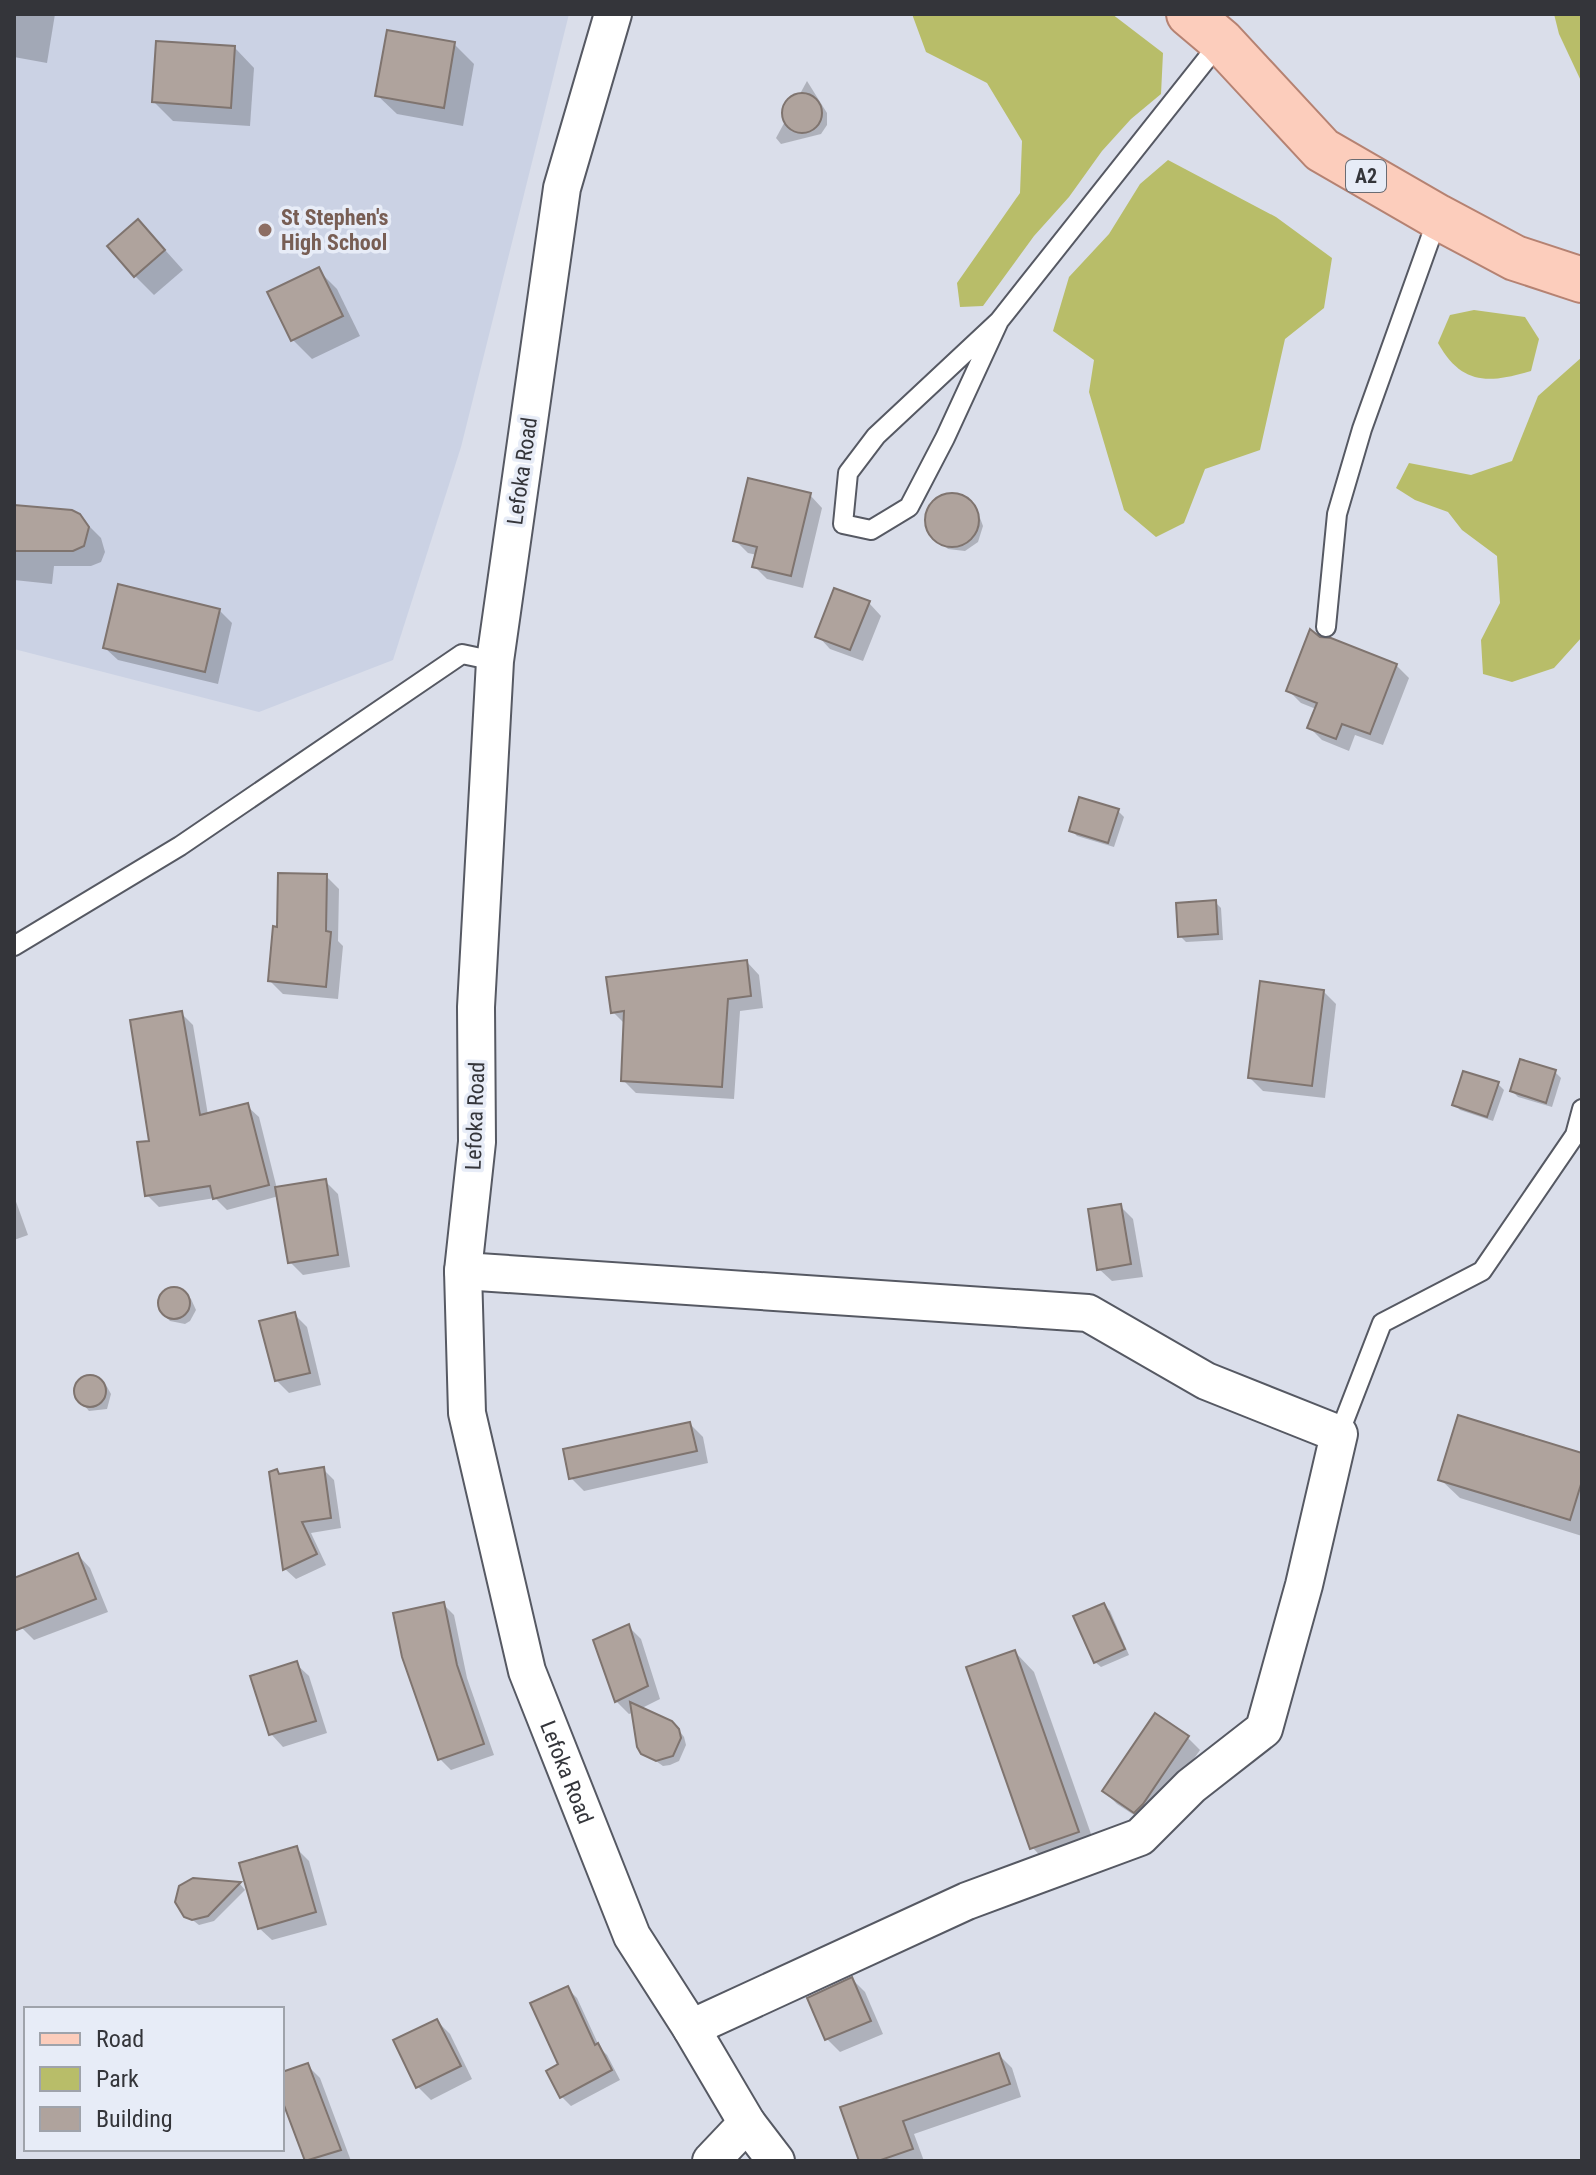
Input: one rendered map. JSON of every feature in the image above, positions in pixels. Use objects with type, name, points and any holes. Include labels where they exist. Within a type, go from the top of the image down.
[{"type":"main road","name":"A2","points":[[1205,28],[1322,150],[1515,258],[1582,280]]},
{"type":"street","name":"Lefoka Road","points":[[613,14],[562,188],[495,661],[476,1007],[477,1142],[463,1271],[467,1413],[527,1671],[632,1936],[747,2123],[776,2161]]},
{"type":"street","points":[[463,1271],[1088,1313],[1206,1381],[1339,1434],[1304,1585],[1264,1729],[1191,1786],[1140,1837],[967,1901],[691,2028]]},
{"type":"street","points":[[711,2161],[747,2123]]},
{"type":"lane","points":[[999,321],[876,436],[848,473],[843,524],[871,530],[909,507],[999,321],[1205,28]]},
{"type":"lane","points":[[1326,627],[1337,514],[1362,429],[1438,217]]},
{"type":"lane","points":[[14,946],[180,846],[462,654],[495,661]]},
{"type":"lane","points":[[1339,1434],[1382,1323],[1482,1271],[1575,1135],[1582,1109]]},
{"type":"shaded area","name":"St Stephen's High School","points":[[14,14],[569,14],[461,447],[393,660],[259,712],[14,649]]},
{"type":"green space","points":[[912,14],[1112,14],[1163,53],[1161,94],[1131,119],[1102,151],[983,306],[960,307],[957,283],[1020,193],[1022,141],[987,83],[926,52]]},
{"type":"green space","points":[[1554,14],[1582,14],[1582,83],[1559,34]]},
{"type":"green space","points":[[1168,160],[1276,217],[1332,258],[1324,308],[1285,339],[1260,450],[1205,469],[1184,523],[1156,537],[1124,510],[1089,392],[1094,360],[1053,331],[1069,277],[1109,234],[1140,184]]},
{"type":"green space","points":[[1474,310],[1525,317],[1539,339],[1531,371],[1502,378],[1478,378],[1467,374],[1447,357],[1438,343],[1450,315]]},
{"type":"green space","points":[[1582,357],[1582,637],[1554,668],[1512,682],[1483,674],[1481,640],[1500,603],[1497,556],[1462,530],[1448,512],[1415,500],[1396,488],[1409,463],[1471,475],[1512,461],[1538,396]]},
{"type":"building","points":[[387,30],[455,42],[444,108],[375,96]]},
{"type":"building","points":[[156,41],[235,46],[231,108],[152,102]]},
{"type":"building","points":[[802,93],[816,99],[822,113],[816,127],[802,133],[788,127],[782,113],[788,99]]},
{"type":"building","points":[[138,219],[165,250],[134,277],[107,246]]},
{"type":"building","points":[[319,267],[343,316],[291,341],[267,292]]},
{"type":"building","points":[[748,478],[811,493],[791,576],[752,567],[757,547],[733,541]]},
{"type":"building","points":[[952,493],[971,501],[979,520],[971,539],[952,547],[933,539],[925,520],[933,501]]},
{"type":"building","points":[[14,505],[72,510],[80,514],[89,527],[84,546],[73,551],[14,551]]},
{"type":"building","points":[[118,584],[220,609],[205,672],[103,648]]},
{"type":"building","points":[[834,588],[870,601],[850,650],[815,637]]},
{"type":"building","points":[[1310,629],[1320,637],[1331,638],[1397,664],[1370,734],[1342,724],[1336,739],[1307,728],[1317,703],[1286,691]]},
{"type":"building","points":[[1079,797],[1119,809],[1108,843],[1069,831]]},
{"type":"building","points":[[278,873],[327,874],[326,931],[331,932],[326,987],[268,981],[273,926],[277,927]]},
{"type":"building","points":[[1216,900],[1218,934],[1178,937],[1176,903]]},
{"type":"building","points":[[747,960],[751,996],[728,999],[722,1087],[621,1081],[624,1011],[611,1013],[606,977]]},
{"type":"building","points":[[1260,981],[1324,990],[1312,1086],[1248,1078]]},
{"type":"building","points":[[182,1011],[200,1115],[248,1103],[269,1185],[213,1199],[210,1186],[145,1196],[137,1142],[149,1141],[130,1020]]},
{"type":"building","points":[[1520,1059],[1556,1070],[1546,1103],[1510,1091]]},
{"type":"building","points":[[1463,1071],[1499,1082],[1487,1117],[1452,1105]]},
{"type":"building","points":[[326,1179],[338,1255],[288,1263],[275,1187]]},
{"type":"building","points":[[1121,1204],[1131,1264],[1097,1270],[1088,1209]]},
{"type":"building","points":[[174,1287],[186,1291],[190,1303],[186,1315],[174,1319],[162,1315],[158,1303],[162,1291]]},
{"type":"building","points":[[295,1312],[310,1373],[275,1381],[259,1321]]},
{"type":"building","points":[[90,1375],[102,1379],[106,1391],[102,1403],[90,1407],[78,1403],[74,1391],[78,1379]]},
{"type":"building","points":[[1458,1415],[1582,1453],[1582,1481],[1570,1520],[1438,1480]]},
{"type":"building","points":[[690,1422],[697,1451],[569,1479],[563,1449]]},
{"type":"building","points":[[324,1467],[331,1518],[302,1522],[317,1554],[283,1570],[269,1472],[277,1469],[279,1474]]},
{"type":"building","points":[[78,1553],[96,1599],[14,1631],[14,1578]]},
{"type":"building","points":[[444,1602],[457,1665],[484,1744],[438,1760],[402,1657],[393,1613]]},
{"type":"building","points":[[1104,1603],[1125,1649],[1094,1663],[1073,1616]]},
{"type":"building","points":[[629,1624],[648,1686],[615,1702],[593,1640]]},
{"type":"building","points":[[1015,1650],[1079,1832],[1030,1849],[966,1667]]},
{"type":"building","points":[[297,1661],[316,1721],[269,1735],[250,1676]]},
{"type":"building","points":[[630,1702],[672,1721],[679,1729],[681,1738],[673,1756],[656,1761],[641,1754],[637,1747]]},
{"type":"building","points":[[1155,1713],[1189,1736],[1134,1813],[1102,1791]]},
{"type":"building","points":[[297,1846],[316,1912],[258,1929],[239,1863]]},
{"type":"building","points":[[193,1878],[241,1882],[208,1916],[192,1920],[184,1917],[175,1902],[179,1886]]},
{"type":"building","points":[[852,1977],[871,2021],[825,2040],[807,1998]]},
{"type":"building","points":[[568,1986],[595,2045],[598,2043],[612,2070],[560,2098],[546,2071],[558,2064],[530,2003]]},
{"type":"building","points":[[437,2019],[461,2066],[416,2088],[393,2040]]},
{"type":"building","points":[[999,2053],[1010,2084],[903,2121],[913,2149],[878,2161],[859,2161],[840,2107]]},
{"type":"building","points":[[308,2063],[341,2150],[305,2161],[284,2105],[284,2071]]},
{"type":"place","name":"St Stephen's High School","points":[[265,230]]}]
